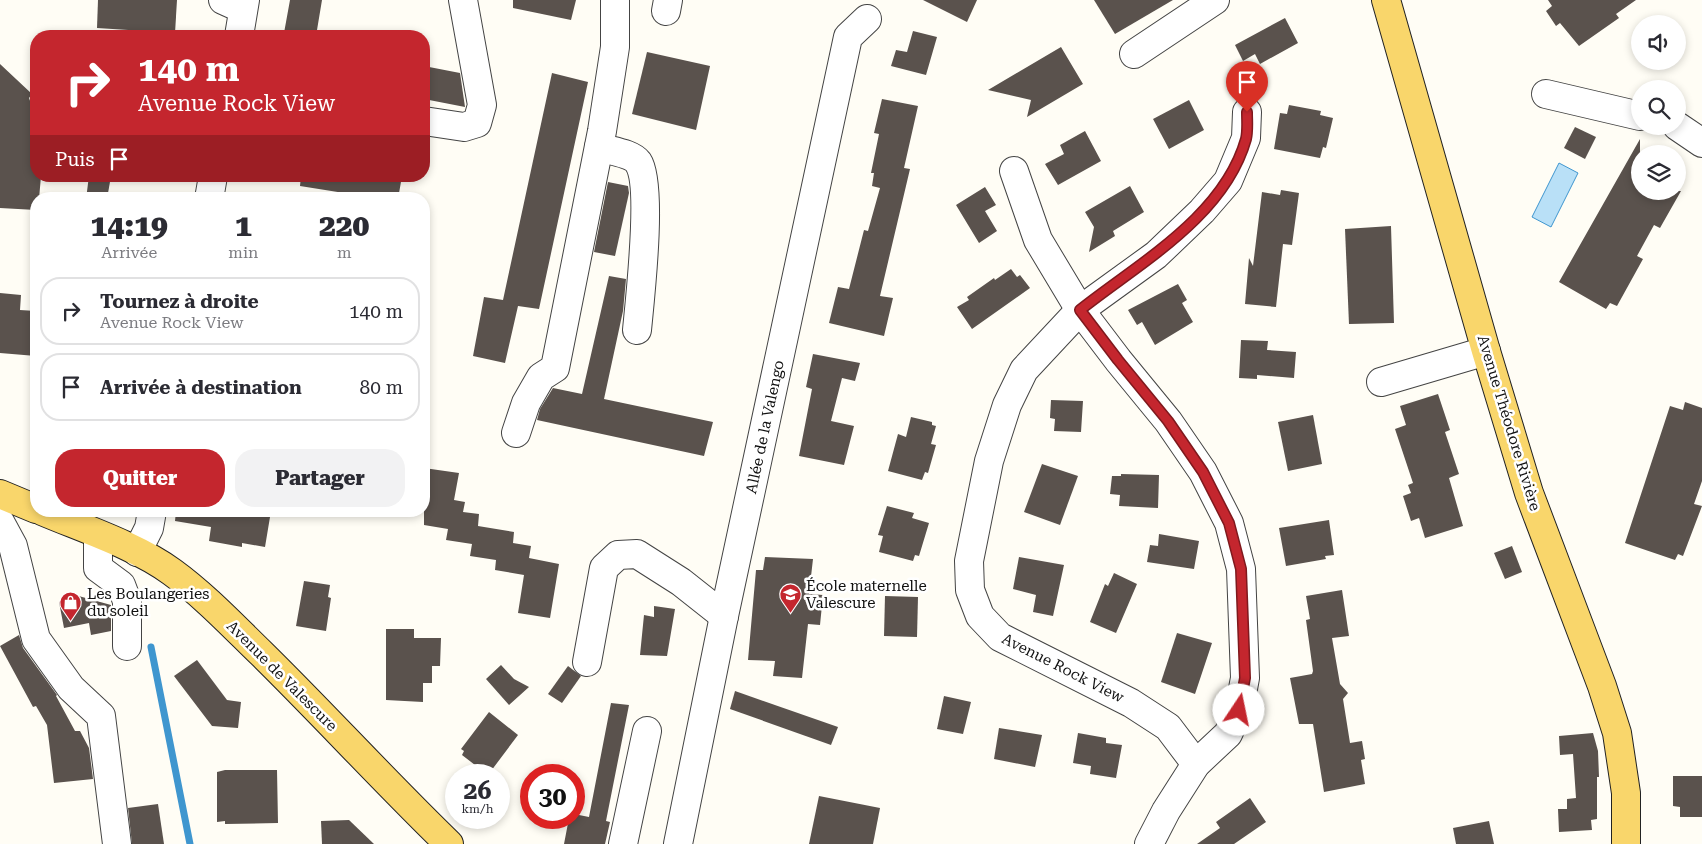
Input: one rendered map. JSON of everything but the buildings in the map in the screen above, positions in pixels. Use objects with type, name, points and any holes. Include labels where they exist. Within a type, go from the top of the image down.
[{"type":"main road","name":"Avenue Théodore Rivière","points":[[1386,0],[1486,351],[1529,493],[1602,686],[1617,733],[1626,794],[1626,844]]},
{"type":"main road","points":[[0,494],[30,506]]},
{"type":"main road","name":"Avenue de Valescure","points":[[56,517],[137,552],[172,571],[212,605],[448,844]]},
{"type":"street","points":[[430,122],[464,127],[477,123],[482,105],[463,0]]},
{"type":"street","points":[[516,433],[526,403],[541,377],[555,368],[599,148],[615,47],[615,0]]},
{"type":"street","points":[[1134,54],[1215,0]]},
{"type":"street","points":[[237,3],[239,30]]},
{"type":"street","name":"Allée de la Valengo","points":[[678,844],[724,616],[848,37],[868,19]]},
{"type":"street","points":[[1546,94],[1631,114]]},
{"type":"street","name":"Avenue Rock View","points":[[1196,764],[1168,727],[1131,703],[1000,638],[980,616],[970,590],[969,561],[989,461],[1007,405],[1024,370],[1080,310],[1156,255],[1202,211],[1228,181],[1246,138],[1247,112]]},
{"type":"street","points":[[1686,132],[1702,143]]},
{"type":"street","points":[[599,148],[630,156],[638,162],[645,188],[637,330]]},
{"type":"street","points":[[1014,171],[1038,240],[1080,310],[1168,421],[1203,472],[1229,523],[1241,569],[1245,678],[1239,710],[1228,734],[1196,764],[1166,811],[1149,844]]},
{"type":"street","points":[[1381,382],[1486,351]]},
{"type":"street","points":[[137,552],[150,528],[151,517]]},
{"type":"street","points":[[0,522],[13,546],[36,639],[72,688],[101,716],[117,844]]},
{"type":"street","points":[[98,535],[98,568],[121,585],[127,601],[127,646]]},
{"type":"street","points":[[587,662],[604,568],[618,555],[637,554],[682,582],[724,616]]},
{"type":"street","points":[[622,844],[647,731]]},
{"type":"water","points":[[1559,163],[1578,173],[1551,227],[1532,217]]},
{"type":"waterway","points":[[151,647],[190,844]]},
{"type":"place","name":"École maternelle Valescure","points":[[790,614]]},
{"type":"place","name":"Les Boulangeries du soleil","points":[[71,622]]},
{"type":"route","points":[[1239,710],[1245,678],[1241,569],[1229,523],[1203,472],[1168,421],[1080,310],[1102,292],[1156,255],[1202,211],[1228,181],[1246,138],[1247,112]]}]
